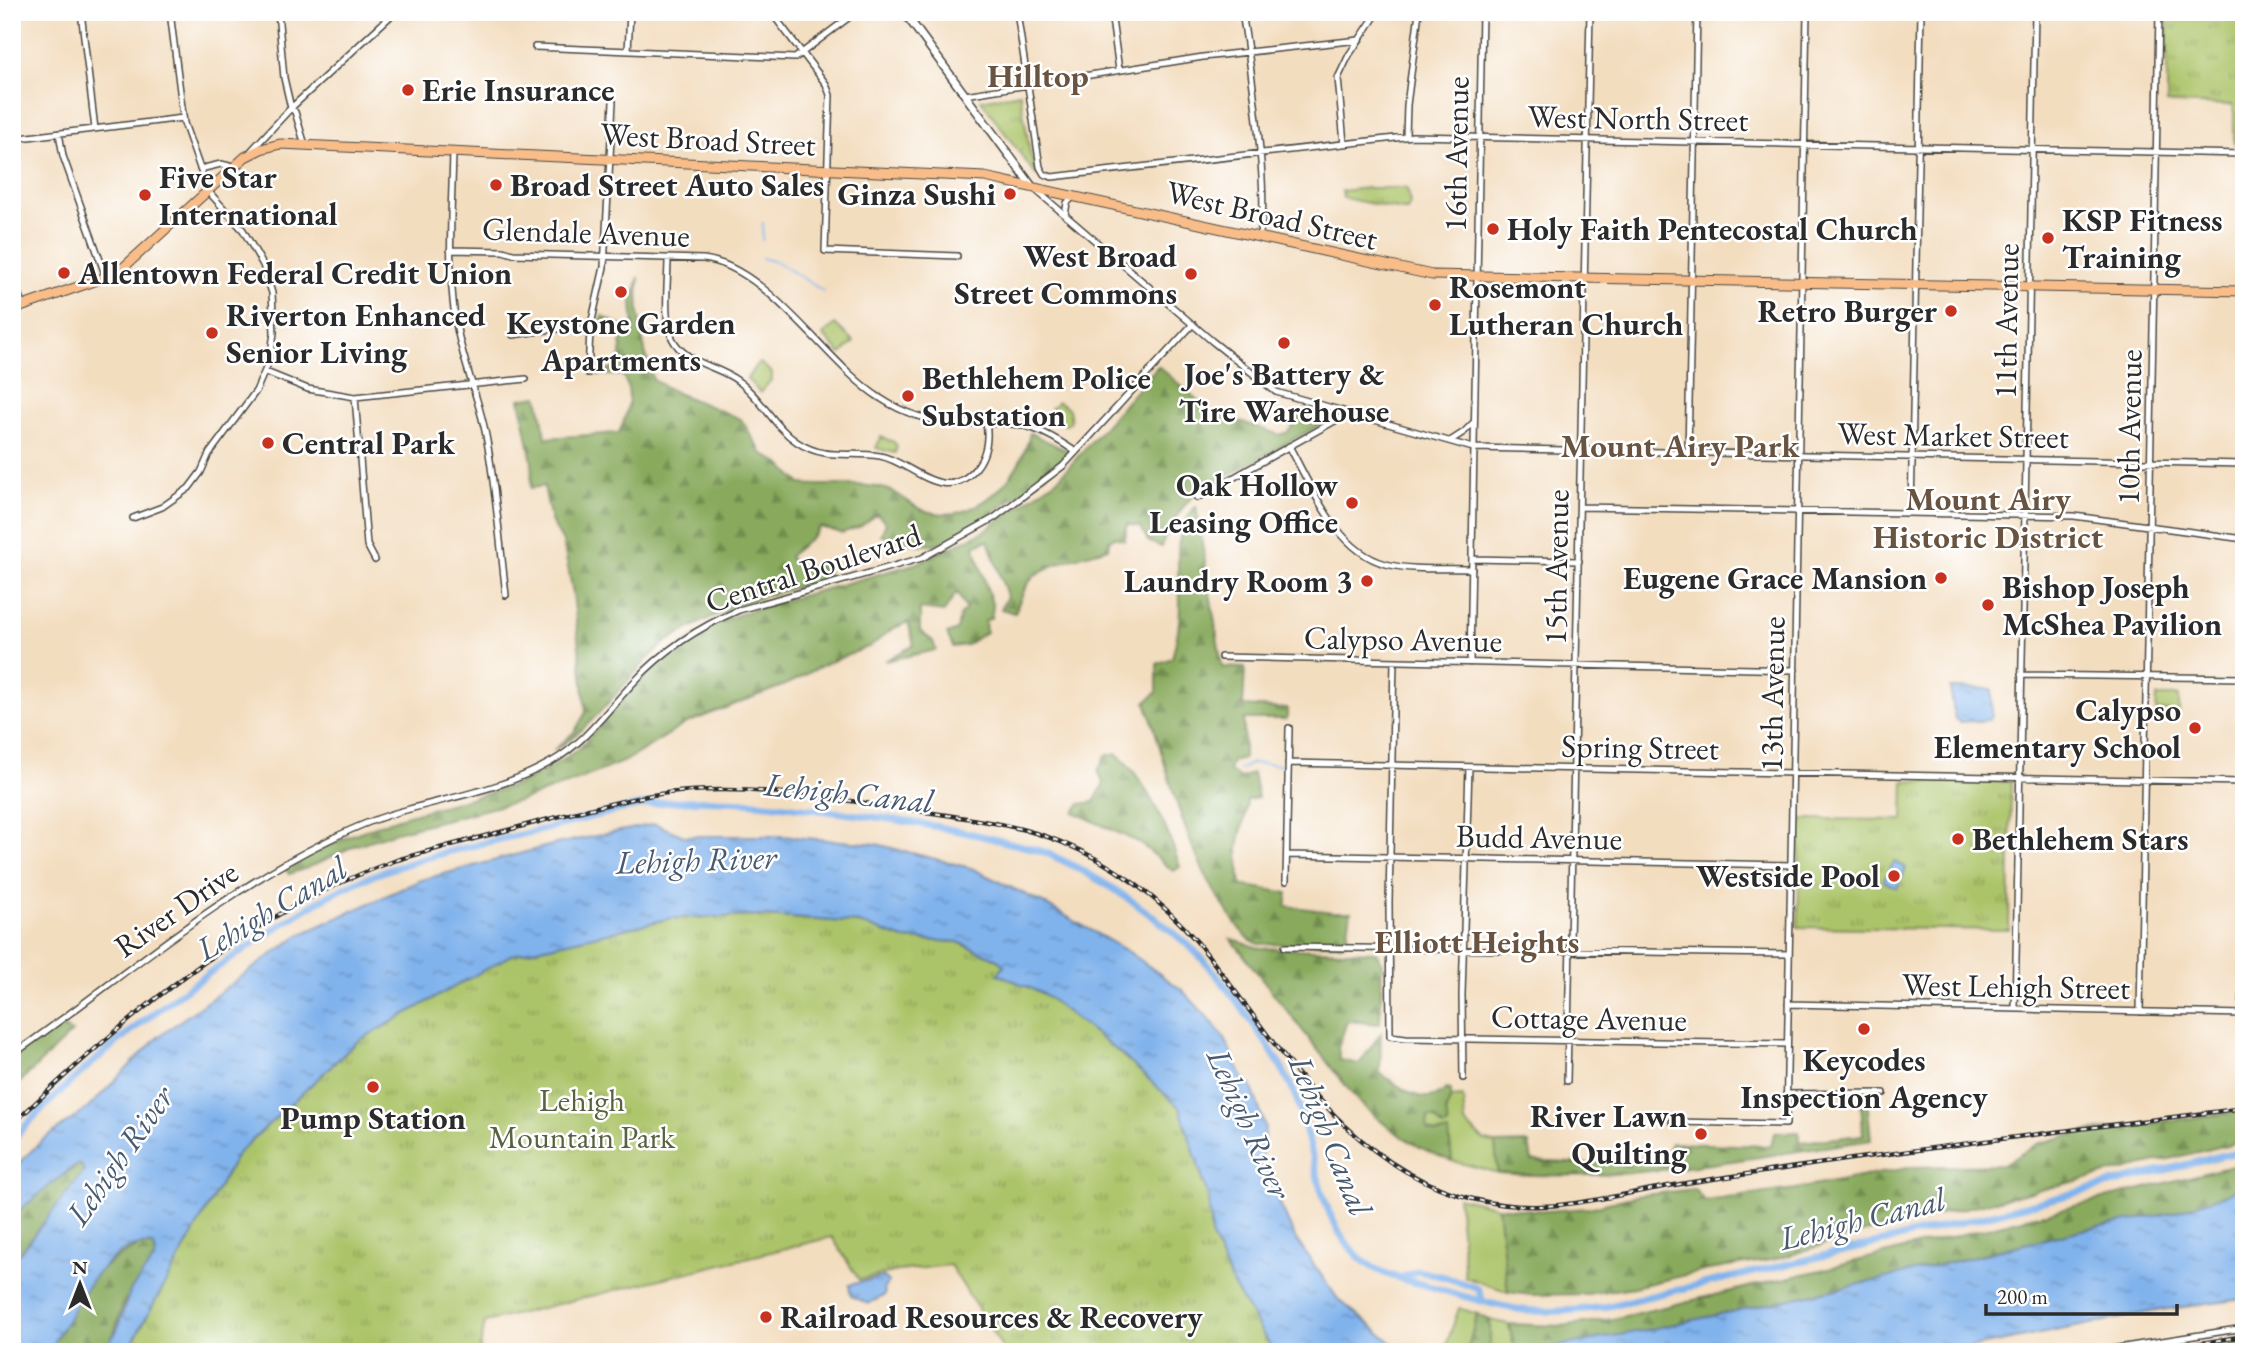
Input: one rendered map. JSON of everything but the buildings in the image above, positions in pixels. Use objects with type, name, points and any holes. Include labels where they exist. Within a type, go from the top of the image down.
[{"type":"main road","name":"West Broad Street","points":[[245,157],[269,146],[305,145],[985,177],[1031,185],[1420,273],[2244,291]]},
{"type":"main road","points":[[12,310],[106,277],[132,261],[245,157]]},
{"type":"street","points":[[81,12],[95,129]]},
{"type":"street","points":[[133,518],[162,508],[189,488],[201,472],[209,454],[249,402],[266,372],[274,333],[274,306],[268,278],[251,241],[208,191],[183,118],[170,12]]},
{"type":"street","points":[[278,12],[284,78],[291,108],[295,112],[305,145]]},
{"type":"street","points":[[245,157],[291,108],[395,12]]},
{"type":"street","points":[[628,51],[629,12]]},
{"type":"street","points":[[771,12],[826,84],[830,95],[824,248],[827,252],[957,256]]},
{"type":"street","points":[[535,47],[795,58],[856,12]]},
{"type":"street","points":[[904,12],[1031,185]]},
{"type":"street","points":[[1017,12],[1027,85]]},
{"type":"street","points":[[1111,12],[1119,70]]},
{"type":"street","points":[[1242,12],[1259,152],[1263,221],[1258,237]]},
{"type":"street","points":[[1345,143],[1338,78],[1349,55],[1378,12]]},
{"type":"street","points":[[1406,136],[1407,105],[1419,12]]},
{"type":"street","name":"16th Avenue","points":[[1471,663],[1482,12]]},
{"type":"street","name":"15th Avenue","points":[[1567,1081],[1590,12]]},
{"type":"street","points":[[1688,453],[1697,12]]},
{"type":"street","name":"13th Avenue","points":[[1672,1122],[1786,1124],[1807,12]]},
{"type":"street","points":[[1911,513],[1921,12]]},
{"type":"street","name":"11th Avenue","points":[[2015,1009],[2035,12]]},
{"type":"street","name":"10th Avenue","points":[[2140,1012],[2159,12]]},
{"type":"street","points":[[965,95],[1119,70],[1359,40]]},
{"type":"street","name":"West North Street","points":[[1027,85],[1039,165],[1044,174],[1052,177],[1406,136],[2244,153]]},
{"type":"street","points":[[588,373],[590,329],[602,284],[605,257],[613,102]]},
{"type":"street","points":[[12,139],[183,118]]},
{"type":"street","points":[[59,133],[63,156],[106,277]]},
{"type":"street","points":[[453,151],[450,250],[455,319],[461,352],[487,441],[506,595]]},
{"type":"street","points":[[200,169],[222,164],[234,167]]},
{"type":"street","name":"West Market Street","points":[[1031,185],[1276,392],[1473,448],[2244,464]]},
{"type":"street","points":[[1065,215],[1067,202],[1076,195]]},
{"type":"street","name":"Glendale Avenue","points":[[450,250],[721,262],[734,268],[779,302],[859,382],[880,398],[905,412],[932,420],[961,424],[986,423]]},
{"type":"street","points":[[668,259],[668,326],[674,342],[692,358],[738,380],[780,428],[806,447],[836,456],[881,456],[926,480],[936,482],[951,482],[965,477],[977,468],[987,444],[986,423],[1034,429],[1076,452]]},
{"type":"street","points":[[12,277],[23,306]]},
{"type":"street","name":"Central Boulevard","points":[[377,818],[497,786],[554,761],[579,742],[648,667],[697,630],[738,610],[905,564],[937,551],[994,518],[1063,466],[1193,324]]},
{"type":"street","points":[[513,335],[552,329],[590,329]]},
{"type":"street","points":[[266,372],[308,389],[355,397],[526,379]]},
{"type":"street","points":[[355,397],[367,545],[375,560]]},
{"type":"street","points":[[1197,498],[1349,413]]},
{"type":"street","points":[[1450,441],[1474,422]]},
{"type":"street","points":[[1289,446],[1334,526],[1361,553],[1394,566],[1472,569]]},
{"type":"street","points":[[12,499],[15,562]]},
{"type":"street","points":[[1580,506],[2074,516],[2244,540]]},
{"type":"street","points":[[1472,559],[1579,561]]},
{"type":"street","name":"Calypso Avenue","points":[[1221,657],[1795,670]]},
{"type":"street","points":[[1389,948],[1394,661]]},
{"type":"street","points":[[2021,675],[2244,678]]},
{"type":"street","points":[[1286,881],[1289,728]]},
{"type":"street","name":"Spring Street","points":[[1288,763],[2244,782]]},
{"type":"street","points":[[1463,1078],[1469,767]]},
{"type":"street","name":"River Drive","points":[[12,1055],[250,884],[328,840],[377,818]]},
{"type":"street","name":"Budd Avenue","points":[[1287,855],[1791,865]]},
{"type":"street","points":[[2243,1014],[2244,930]]},
{"type":"street","points":[[1285,947],[1789,954]]},
{"type":"street","name":"Cottage Avenue","points":[[1389,948],[1390,1036],[1787,1044]]},
{"type":"street","name":"West Lehigh Street","points":[[1788,1004],[2243,1014]]},
{"type":"street","points":[[1786,1094],[1884,1093]]},
{"type":"street","points":[[2093,1352],[2244,1328]]},
{"type":"green space","points":[[2167,12],[2244,12],[2244,144],[2234,144],[2234,105],[2167,103]]},
{"type":"green space","points":[[1020,93],[1031,158],[1040,175],[1035,174],[981,100]]},
{"type":"green space","points":[[1405,188],[1410,205],[1407,210],[1402,210],[1343,198],[1342,191]]},
{"type":"green space","points":[[639,277],[641,329],[653,380],[677,393],[741,419],[762,453],[780,464],[801,484],[882,488],[894,492],[925,511],[944,514],[978,505],[993,495],[1017,466],[1030,433],[1070,452],[1033,485],[1006,504],[939,543],[915,544],[881,535],[886,523],[877,514],[861,526],[842,533],[820,527],[789,557],[799,569],[826,564],[829,579],[742,604],[671,639],[651,656],[584,728],[553,751],[575,731],[586,712],[573,593],[563,542],[551,521],[544,486],[531,488],[532,462],[520,399],[538,396],[546,438],[619,433],[628,404],[626,382],[622,375],[599,375],[618,367],[622,352],[621,337],[618,327],[601,327],[602,316],[621,326],[634,327],[632,302]]},
{"type":"green space","points":[[835,324],[854,342],[841,354],[823,335]]},
{"type":"green space","points":[[760,363],[772,373],[772,379],[760,393],[747,379]]},
{"type":"green space","points":[[1158,366],[1210,411],[1280,435],[1288,432],[1304,411],[1321,416],[1318,426],[1196,493],[1176,518],[1161,547],[1148,541],[1141,527],[1127,524],[1125,540],[1114,537],[1109,541],[1108,548],[1039,572],[1027,585],[1015,613],[1001,609],[1007,596],[988,540],[974,546],[993,607],[991,618],[985,621],[986,632],[967,645],[953,647],[947,634],[957,630],[960,615],[966,609],[957,592],[944,612],[920,609],[920,631],[933,641],[936,650],[885,661],[914,645],[908,622],[892,629],[871,646],[825,664],[790,683],[687,723],[627,760],[578,780],[523,800],[396,832],[354,846],[289,874],[284,867],[357,833],[398,818],[517,785],[546,770],[580,748],[651,671],[697,635],[721,621],[918,563],[983,532],[1059,478]]},
{"type":"green space","points":[[1058,402],[1069,409],[1071,422],[1066,425],[1059,421],[1051,408]]},
{"type":"green space","points":[[881,437],[894,442],[897,446],[895,453],[876,448]]},
{"type":"green space","points":[[1196,506],[1222,667],[1245,668],[1243,706],[1287,709],[1287,719],[1244,719],[1244,758],[1232,761],[1229,771],[1241,778],[1253,773],[1258,798],[1247,800],[1238,850],[1241,885],[1288,893],[1286,906],[1351,912],[1346,942],[1343,944],[1259,944],[1249,939],[1214,891],[1180,812],[1146,702],[1157,692],[1157,664],[1172,658],[1174,651],[1180,612],[1179,541],[1182,530]]},
{"type":"green space","points":[[2157,696],[2179,696],[2179,712],[2156,711]]},
{"type":"green space","points":[[1116,753],[1138,777],[1155,806],[1180,867],[1173,871],[1140,843],[1074,812],[1080,804],[1094,802],[1104,784],[1098,771],[1105,756]]},
{"type":"green space","points":[[1904,781],[2011,782],[2009,930],[1798,927],[1800,819],[1903,820]]},
{"type":"green space","name":"Lehigh Mountain Park","points":[[764,916],[859,923],[904,939],[958,942],[995,958],[1004,965],[998,974],[1044,994],[1120,1053],[1181,1108],[1209,1199],[1211,1235],[1233,1285],[1274,1352],[1005,1352],[950,1265],[898,1271],[859,1280],[832,1237],[485,1322],[479,1352],[127,1352],[238,1153],[358,1041],[511,955],[672,918]]},
{"type":"green space","points":[[1231,939],[1259,948],[1376,952],[1382,962],[1380,1024],[1347,1021],[1338,1048],[1340,1060],[1359,1064],[1381,1033],[1380,1073],[1404,1090],[1421,1097],[1451,1090],[1446,1110],[1448,1126],[1443,1127],[1435,1118],[1428,1117],[1427,1128],[1434,1133],[1449,1132],[1452,1161],[1401,1136],[1357,1100]]},
{"type":"green space","points":[[58,1026],[72,1032],[12,1090],[12,1058]]},
{"type":"green space","points":[[1463,1097],[1465,1123],[1483,1140],[1495,1144],[1498,1173],[1452,1161],[1448,1132],[1435,1133],[1427,1128],[1428,1117],[1435,1118],[1443,1127],[1451,1098]]},
{"type":"green space","points":[[1867,1099],[1871,1140],[1639,1172],[1592,1175],[1498,1173],[1495,1144],[1529,1143],[1532,1161],[1588,1164],[1663,1158],[1671,1143],[1771,1146],[1774,1133],[1799,1132],[1800,1142],[1863,1135],[1861,1101]]},
{"type":"green space","points":[[2244,1111],[2244,1141],[1865,1232],[1777,1259],[1587,1294],[1532,1295],[1508,1292],[1498,1207],[1546,1211],[1589,1208],[1635,1196],[1694,1189],[1705,1201],[1796,1189],[1913,1167],[2003,1165],[2037,1144],[2078,1133]]},
{"type":"green space","points":[[2244,1163],[2244,1188],[2173,1213],[2086,1229],[1870,1282],[1647,1330],[1515,1352],[1509,1324],[1562,1326],[1613,1319],[1825,1269]]},
{"type":"green space","points":[[79,1164],[84,1171],[80,1178],[12,1263],[12,1216]]},
{"type":"green space","points":[[1458,1197],[1498,1207],[1508,1292],[1465,1277]]},
{"type":"green space","points":[[141,1245],[153,1245],[155,1258],[126,1300],[113,1336],[103,1352],[56,1351],[54,1341],[88,1284],[112,1261]]},
{"type":"green space","points":[[1459,1308],[1477,1314],[1467,1352],[1444,1352]]},
{"type":"green space","points":[[1477,1314],[1490,1320],[1490,1352],[1467,1352]]},
{"type":"green space","points":[[1490,1320],[1509,1324],[1515,1352],[1490,1352]]},
{"type":"green space","points":[[2244,1342],[2244,1352],[2180,1352]]},
{"type":"water","points":[[1950,688],[1992,689],[1992,716],[1989,720],[1960,722],[1955,719]]},
{"type":"water","name":"Lehigh River","points":[[655,824],[684,836],[781,836],[876,844],[971,868],[1041,902],[1129,952],[1182,990],[1225,1039],[1242,1077],[1251,1085],[1256,1099],[1265,1126],[1261,1166],[1277,1183],[1279,1201],[1295,1238],[1338,1299],[1401,1350],[1410,1352],[1274,1352],[1233,1285],[1211,1235],[1209,1199],[1180,1108],[1120,1053],[1044,994],[998,974],[1004,965],[995,958],[958,942],[904,939],[859,923],[764,916],[672,918],[511,955],[358,1041],[238,1153],[127,1352],[103,1352],[117,1330],[130,1291],[155,1258],[153,1245],[139,1245],[125,1250],[101,1269],[57,1336],[54,1344],[57,1352],[12,1352],[12,1263],[84,1171],[79,1164],[73,1167],[12,1216],[12,1169],[44,1139],[88,1108],[158,1037],[299,935],[421,880],[556,844]]},
{"type":"water","name":"Westside Pool","points":[[1894,862],[1906,868],[1897,888],[1883,881]]},
{"type":"water","points":[[2244,1188],[2244,1299],[2161,1310],[1949,1352],[1526,1352],[1647,1330],[1870,1282],[2086,1229],[2172,1213]]},
{"type":"water","points":[[883,1277],[889,1282],[884,1288],[885,1295],[868,1304],[851,1296],[849,1285]]},
{"type":"waterway","points":[[762,240],[763,223]]},
{"type":"waterway","points":[[762,258],[779,263],[823,291]]},
{"type":"waterway","points":[[1239,770],[1252,763],[1283,765]]},
{"type":"waterway","name":"Lehigh Canal","points":[[12,1140],[65,1087],[151,1015],[275,929],[342,889],[418,860],[606,813],[667,802],[715,801],[878,817],[1031,848],[1085,872],[1138,905],[1200,957],[1264,1039],[1297,1100],[1329,1211],[1352,1250],[1369,1265],[1386,1274],[1498,1305],[1539,1311],[1604,1307],[1887,1241],[2244,1150]]},
{"type":"waterway","points":[[1401,1278],[1418,1271],[1445,1277],[1478,1289],[1483,1301]]},
{"type":"railway","points":[[12,1125],[99,1046],[191,972],[290,908],[343,882],[397,860],[553,818],[652,795],[718,790],[815,796],[988,822],[1043,835],[1099,861],[1135,884],[1184,927],[1286,1059],[1349,1129],[1385,1159],[1426,1182],[1473,1199],[1522,1206],[1569,1204],[1693,1182],[1840,1161],[2244,1108]]},
{"type":"railway","points":[[2147,1352],[2244,1336]]},
{"type":"place","name":"Erie Insurance","points":[[408,90]]},
{"type":"place","name":"Broad Street Auto Sales","points":[[496,185]]},
{"type":"place","name":"Ginza Sushi","points":[[1010,194]]},
{"type":"place","name":"Five Star International","points":[[145,195]]},
{"type":"place","name":"Holy Faith Pentecostal Church","points":[[1493,229]]},
{"type":"place","name":"KSP Fitness Training","points":[[2048,238]]},
{"type":"place","name":"Allentown Federal Credit Union","points":[[64,273]]},
{"type":"place","name":"West Broad Street Commons","points":[[1191,274]]},
{"type":"place","name":"Keystone Garden Apartments","points":[[621,292]]},
{"type":"place","name":"Rosemont Lutheran Church","points":[[1435,305]]},
{"type":"place","name":"Retro Burger","points":[[1951,311]]},
{"type":"place","name":"Riverton Enhanced Senior Living","points":[[212,333]]},
{"type":"place","name":"Joe's Battery & Tire Warehouse","points":[[1284,343]]},
{"type":"place","name":"Bethlehem Police Substation","points":[[908,396]]},
{"type":"place","name":"Central Park","points":[[268,443]]},
{"type":"place","name":"Oak Hollow Leasing Office","points":[[1352,503]]},
{"type":"place","name":"Eugene Grace Mansion","points":[[1941,578]]},
{"type":"place","name":"Laundry Room 3","points":[[1367,581]]},
{"type":"place","name":"Bishop Joseph McShea Pavilion","points":[[1988,605]]},
{"type":"place","name":"Calypso Elementary School","points":[[2195,728]]},
{"type":"place","name":"Bethlehem Stars","points":[[1958,839]]},
{"type":"place","name":"Westside Pool","points":[[1894,876]]},
{"type":"place","name":"Keycodes Inspection Agency","points":[[1864,1029]]},
{"type":"place","name":"Pump Station","points":[[373,1087]]},
{"type":"place","name":"River Lawn Quilting","points":[[1701,1134]]},
{"type":"place","name":"Railroad Resources & Recovery","points":[[766,1317]]},
{"type":"district","name":"Hilltop","points":[[1038,75]]},
{"type":"district","name":"Mount Airy Park","points":[[1680,445]]},
{"type":"district","name":"Mount Airy Historic District","points":[[1988,517]]},
{"type":"district","name":"Elliott Heights","points":[[1477,941]]}]
